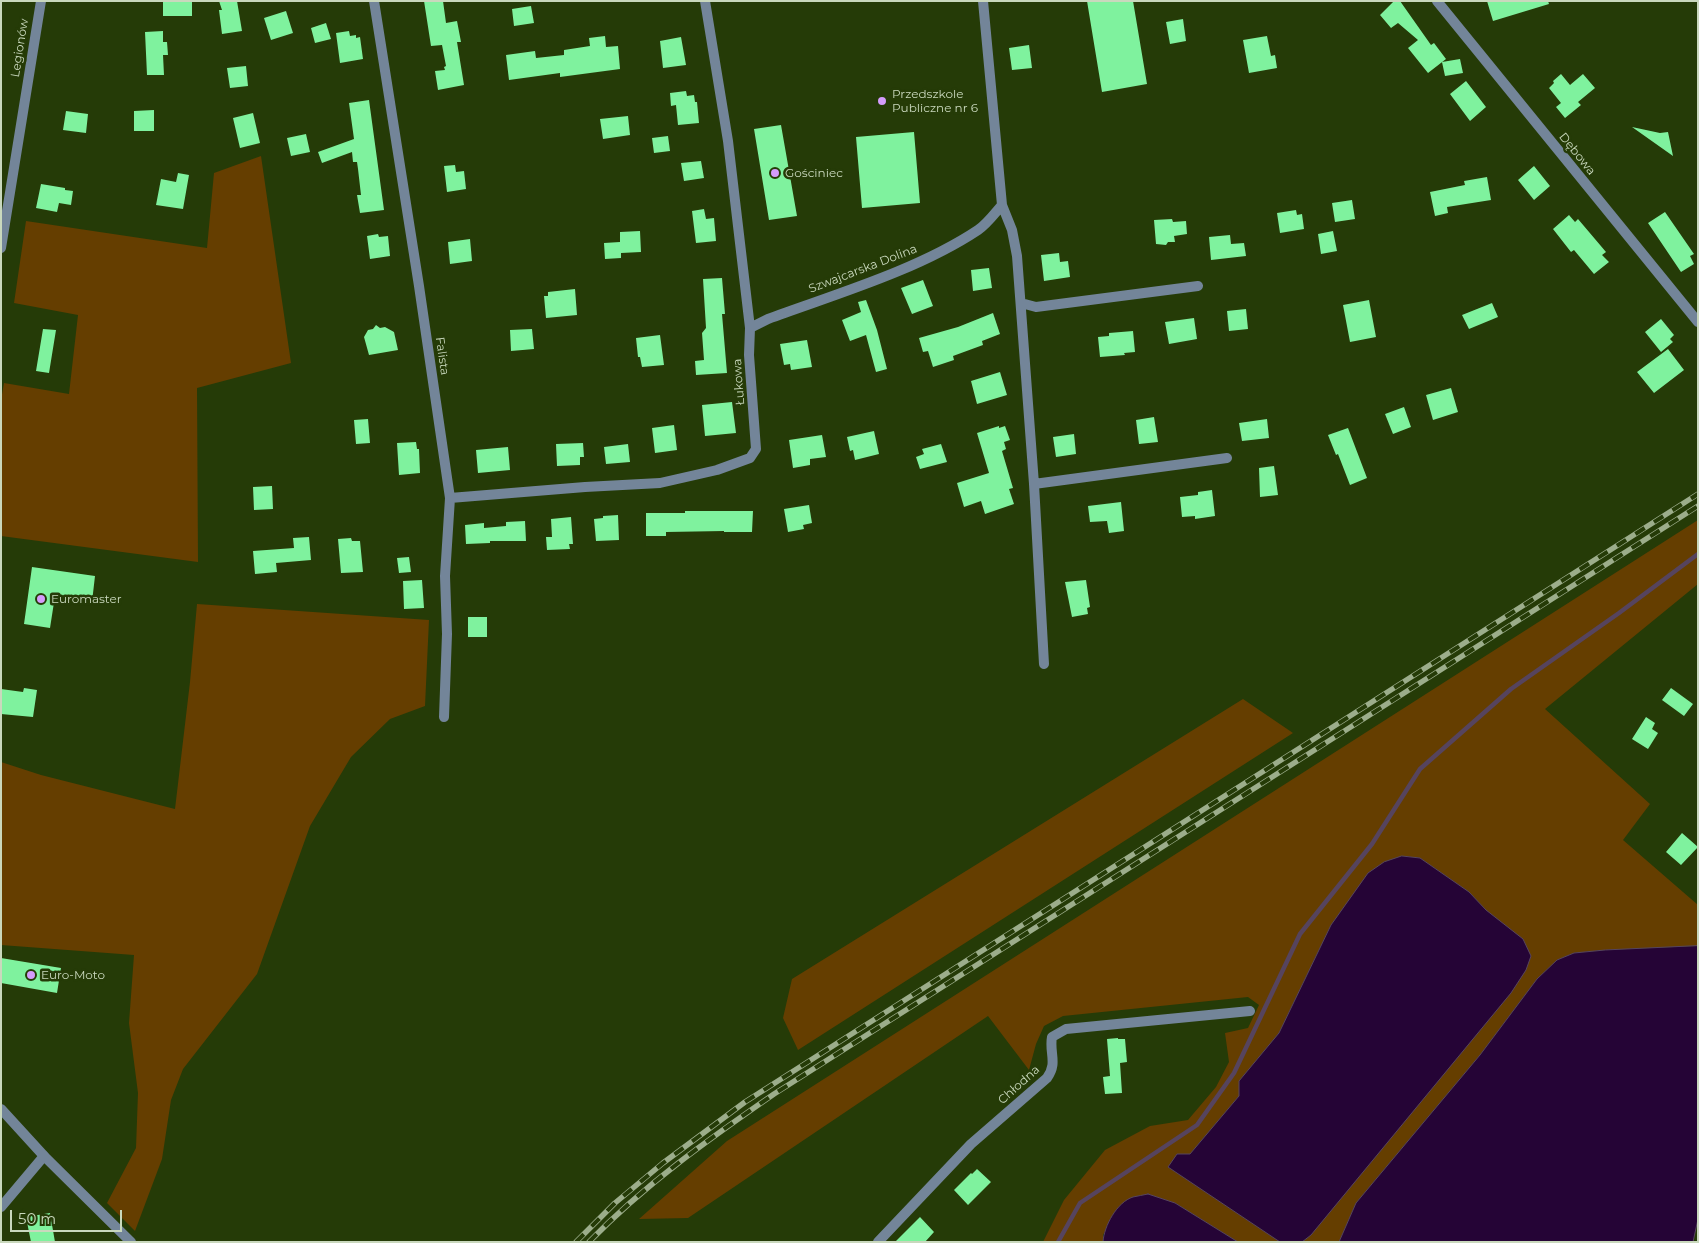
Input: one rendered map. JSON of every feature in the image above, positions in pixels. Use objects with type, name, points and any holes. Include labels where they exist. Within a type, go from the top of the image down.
[{"type":"street","name":"Legionów","points":[[1,248],[40,1]]},
{"type":"street","name":"Falista","points":[[374,1],[450,498],[445,576],[447,634],[444,717]]},
{"type":"street","name":"Łukowa","points":[[450,498],[585,486],[660,483],[717,470],[750,458],[756,449],[750,328],[728,141],[705,1]]},
{"type":"street","points":[[983,1],[1002,205],[1012,230],[1017,256],[1034,484],[1044,664]]},
{"type":"street","name":"Dębowa","points":[[1438,1],[1698,322]]},
{"type":"street","name":"Szwajcarska Dolina","points":[[750,328],[768,319],[897,272],[944,250],[980,229],[1002,205]]},
{"type":"street","points":[[1021,303],[1036,307],[1198,286]]},
{"type":"street","points":[[1034,484],[1227,458]]},
{"type":"street","name":"Chłodna","points":[[878,1242],[971,1144],[1047,1078],[1052,1070],[1052,1037],[1058,1032],[1066,1029],[1250,1011]]},
{"type":"street","points":[[1,1109],[44,1156],[131,1242]]},
{"type":"street","points":[[1,1207],[44,1156]]},
{"type":"shaded area","points":[[261,156],[291,363],[197,388],[198,562],[1,536],[1,400],[4,383],[69,394],[78,315],[14,303],[26,221],[207,248],[214,173]]},
{"type":"shaded area","points":[[1698,520],[1698,584],[1545,709],[1650,804],[1623,840],[1698,905],[1698,946],[1574,953],[1557,960],[1537,979],[1480,1055],[1356,1203],[1339,1242],[1302,1242],[1311,1235],[1486,910],[1469,892],[1420,858],[1402,856],[1384,862],[1331,925],[1279,1033],[1239,1081],[1239,1096],[1190,1154],[1168,1167],[1280,1242],[1238,1242],[1175,1203],[1103,1234],[1103,1242],[1043,1242],[1064,1200],[1105,1150],[1150,1126],[1188,1120],[1216,1087],[1229,1062],[1225,1033],[1248,1028],[1259,1005],[1248,997],[1063,1016],[1044,1026],[1036,1044],[1029,1070],[988,1016],[688,1218],[639,1219],[727,1141]]},
{"type":"shaded area","points":[[197,604],[429,620],[425,706],[390,719],[351,757],[310,826],[257,974],[183,1069],[171,1100],[162,1159],[135,1231],[107,1203],[136,1148],[138,1093],[129,1023],[134,955],[1,945],[1,762],[41,775],[175,809]]},
{"type":"shaded area","points":[[1243,699],[1293,733],[798,1050],[783,1018],[792,979]]},
{"type":"shaded area","points":[[1402,856],[1420,858],[1469,892],[1486,910],[1523,939],[1531,956],[1526,970],[1511,993],[1311,1235],[1302,1242],[1280,1242],[1168,1167],[1177,1154],[1190,1154],[1239,1096],[1239,1081],[1279,1033],[1331,925],[1368,873],[1384,862]]},
{"type":"shaded area","points":[[1698,946],[1698,1219],[1693,1242],[1339,1242],[1356,1203],[1480,1055],[1537,979],[1557,960],[1574,953]]},
{"type":"shaded area","points":[[1148,1194],[1175,1203],[1238,1242],[1103,1242],[1106,1229],[1117,1209],[1133,1197]]},
{"type":"building","points":[[219,1],[237,1],[242,31],[222,34],[219,10],[222,10]]},
{"type":"building","points":[[424,1],[443,1],[446,23],[457,21],[461,42],[457,42],[464,85],[438,90],[435,71],[445,70],[444,67],[446,66],[442,45],[431,46]]},
{"type":"building","points":[[1087,1],[1133,1],[1147,84],[1102,92]]},
{"type":"building","points":[[1394,1],[1400,1],[1431,45],[1434,43],[1446,59],[1428,73],[1408,48],[1418,40],[1398,23],[1391,28],[1380,15]]},
{"type":"building","points":[[1487,1],[1548,1],[1549,4],[1493,21]]},
{"type":"building","points":[[163,2],[192,2],[192,16],[163,16]]},
{"type":"building","points":[[531,6],[534,23],[514,26],[512,9]]},
{"type":"building","points":[[286,11],[293,33],[271,40],[264,18]]},
{"type":"building","points":[[1183,19],[1186,41],[1170,44],[1166,22]]},
{"type":"building","points":[[326,23],[331,39],[315,43],[311,28]]},
{"type":"building","points":[[163,31],[163,42],[167,42],[168,55],[163,55],[164,75],[147,75],[145,32]]},
{"type":"building","points":[[349,31],[350,36],[356,35],[356,38],[360,37],[363,59],[340,63],[336,33]]},
{"type":"building","points":[[605,36],[606,47],[618,46],[620,69],[560,77],[560,73],[509,80],[506,55],[535,51],[536,58],[564,55],[564,50],[590,46],[589,38]]},
{"type":"building","points":[[1267,36],[1271,56],[1275,55],[1277,68],[1249,73],[1243,40]]},
{"type":"building","points":[[681,37],[686,65],[663,68],[660,41]]},
{"type":"building","points":[[1029,45],[1032,68],[1012,70],[1009,48]]},
{"type":"building","points":[[1460,59],[1463,73],[1445,76],[1442,62]]},
{"type":"building","points":[[246,66],[248,86],[230,88],[227,68]]},
{"type":"building","points":[[1561,74],[1570,85],[1583,74],[1595,88],[1578,102],[1581,105],[1565,118],[1556,107],[1561,103],[1549,88],[1554,83],[1553,81]]},
{"type":"building","points":[[1466,81],[1486,107],[1470,121],[1450,94]]},
{"type":"building","points":[[686,91],[687,96],[694,95],[695,102],[697,102],[699,123],[678,125],[676,105],[671,106],[670,93]]},
{"type":"building","points":[[369,100],[384,210],[360,213],[357,195],[361,195],[358,169],[357,162],[353,162],[352,152],[322,163],[318,152],[354,139],[349,103]]},
{"type":"building","points":[[154,110],[154,131],[134,131],[134,111]]},
{"type":"building","points":[[66,111],[88,114],[86,133],[63,130]]},
{"type":"building","points":[[253,113],[260,143],[240,148],[233,118]]},
{"type":"building","points":[[628,116],[630,135],[603,139],[600,119]]},
{"type":"building","name":"Gościniec","points":[[781,125],[797,216],[769,220],[754,129]]},
{"type":"building","points":[[1632,127],[1660,133],[1668,132],[1673,156]]},
{"type":"building","points":[[914,132],[920,203],[862,208],[856,137]]},
{"type":"building","points":[[306,134],[310,152],[291,156],[287,138]]},
{"type":"building","points":[[668,136],[670,151],[654,153],[652,138]]},
{"type":"building","points":[[701,161],[704,178],[684,181],[681,163]]},
{"type":"building","points":[[455,165],[456,172],[464,171],[466,189],[447,192],[444,166]]},
{"type":"building","points":[[1534,166],[1550,186],[1534,200],[1518,180]]},
{"type":"building","points":[[178,173],[189,175],[183,209],[156,205],[161,179],[176,182]]},
{"type":"building","points":[[1487,177],[1491,200],[1447,207],[1448,213],[1435,216],[1430,192],[1465,185],[1464,181]]},
{"type":"building","points":[[41,184],[73,191],[71,205],[59,203],[57,212],[36,208]]},
{"type":"building","points":[[1352,200],[1355,219],[1335,222],[1332,203]]},
{"type":"building","points":[[704,209],[706,219],[714,218],[716,241],[696,243],[692,211]]},
{"type":"building","points":[[1296,210],[1297,215],[1302,214],[1304,229],[1280,233],[1277,213]]},
{"type":"building","points":[[1665,212],[1694,254],[1690,256],[1694,264],[1681,272],[1648,223]]},
{"type":"building","points":[[1569,215],[1575,222],[1578,219],[1606,252],[1602,255],[1609,262],[1594,274],[1574,250],[1571,252],[1553,229]]},
{"type":"building","points":[[1172,219],[1173,222],[1186,221],[1187,234],[1174,236],[1175,242],[1168,242],[1166,245],[1156,244],[1154,220]]},
{"type":"building","points":[[640,231],[641,252],[621,253],[621,258],[605,259],[604,243],[620,242],[620,232]]},
{"type":"building","points":[[1333,231],[1337,251],[1321,254],[1318,234]]},
{"type":"building","points":[[378,234],[379,237],[388,236],[390,256],[370,259],[367,236]]},
{"type":"building","points":[[1230,235],[1231,244],[1244,243],[1246,256],[1211,260],[1209,237]]},
{"type":"building","points":[[470,239],[472,261],[450,264],[448,242]]},
{"type":"building","points":[[1059,253],[1060,262],[1068,261],[1070,277],[1044,281],[1041,255]]},
{"type":"building","points":[[989,268],[992,288],[973,291],[971,270]]},
{"type":"building","points":[[722,278],[725,314],[722,314],[727,373],[696,375],[695,361],[704,360],[702,333],[706,328],[703,279]]},
{"type":"building","points":[[923,280],[933,306],[912,314],[901,288]]},
{"type":"building","points":[[575,289],[577,315],[546,318],[544,296],[548,296],[548,292]]},
{"type":"building","points":[[866,300],[877,330],[887,369],[876,372],[866,335],[850,341],[842,320],[861,312],[858,302]]},
{"type":"building","points":[[1369,300],[1376,337],[1350,342],[1343,305]]},
{"type":"building","points":[[1492,303],[1498,317],[1469,329],[1462,315]]},
{"type":"building","points":[[1246,309],[1248,329],[1229,331],[1227,311]]},
{"type":"building","points":[[993,313],[1000,334],[982,341],[983,345],[953,356],[954,360],[933,367],[928,351],[923,352],[919,338],[958,327]]},
{"type":"building","points":[[1194,318],[1197,339],[1169,344],[1165,322]]},
{"type":"building","points":[[1661,319],[1674,335],[1670,339],[1673,342],[1661,352],[1645,332]]},
{"type":"building","points":[[376,325],[394,332],[398,350],[369,355],[364,337],[368,330],[373,329]]},
{"type":"building","points":[[43,329],[56,330],[49,373],[36,371]]},
{"type":"building","points":[[532,329],[534,349],[511,351],[510,330]]},
{"type":"building","points":[[1133,331],[1135,352],[1124,353],[1125,355],[1100,357],[1098,337],[1109,336],[1109,333]]},
{"type":"building","points":[[660,335],[664,365],[642,367],[640,357],[638,357],[636,338]]},
{"type":"building","points":[[807,340],[812,367],[791,370],[790,364],[784,365],[780,344]]},
{"type":"building","points":[[1668,349],[1684,370],[1654,393],[1637,372]]},
{"type":"building","points":[[1000,372],[1007,395],[977,404],[971,381]]},
{"type":"building","points":[[1451,388],[1458,412],[1433,420],[1426,395]]},
{"type":"building","points":[[732,402],[736,433],[705,436],[702,405]]},
{"type":"building","points":[[1404,407],[1411,427],[1393,434],[1385,414]]},
{"type":"building","points":[[1154,417],[1158,442],[1139,444],[1136,420]]},
{"type":"building","points":[[368,419],[370,443],[356,444],[354,420]]},
{"type":"building","points":[[1267,419],[1269,438],[1242,441],[1239,423]]},
{"type":"building","points":[[674,425],[677,450],[655,453],[652,428]]},
{"type":"building","points":[[999,426],[999,428],[1005,426],[1010,440],[1004,442],[1006,449],[1002,451],[1013,488],[1009,489],[1014,504],[985,514],[981,501],[964,507],[957,483],[989,473],[977,433]]},
{"type":"building","points":[[1348,428],[1367,478],[1350,485],[1338,454],[1336,455],[1328,435]]},
{"type":"building","points":[[874,431],[879,454],[855,460],[853,450],[850,451],[847,437]]},
{"type":"building","points":[[1074,434],[1076,454],[1056,457],[1053,437]]},
{"type":"building","points":[[822,435],[826,457],[810,459],[810,465],[793,468],[789,440]]},
{"type":"building","points":[[416,442],[417,449],[419,449],[420,473],[399,475],[397,443]]},
{"type":"building","points":[[583,443],[584,457],[580,457],[580,465],[557,466],[556,444]]},
{"type":"building","points":[[628,444],[630,462],[606,464],[604,447]]},
{"type":"building","points":[[941,444],[947,462],[920,469],[916,457],[924,454],[922,449]]},
{"type":"building","points":[[508,447],[510,470],[478,473],[476,450]]},
{"type":"building","points":[[1274,466],[1278,495],[1260,497],[1259,468]]},
{"type":"building","points":[[272,486],[273,509],[254,510],[253,487]]},
{"type":"building","points":[[1212,490],[1215,516],[1195,519],[1195,516],[1182,517],[1180,497],[1198,495],[1198,492]]},
{"type":"building","points":[[1121,502],[1124,531],[1109,533],[1107,521],[1090,522],[1088,506]]},
{"type":"building","points":[[809,505],[812,523],[803,525],[804,529],[788,532],[784,509]]},
{"type":"building","points":[[685,511],[753,511],[752,532],[666,532],[666,536],[646,536],[646,513],[685,513]]},
{"type":"building","points":[[618,515],[619,540],[596,541],[594,519]]},
{"type":"building","points":[[571,517],[573,544],[569,544],[570,549],[547,550],[546,537],[552,537],[551,519]]},
{"type":"building","points":[[525,521],[526,541],[490,541],[490,543],[466,544],[465,525],[484,523],[484,528],[506,526],[506,522]]},
{"type":"building","points":[[309,537],[311,560],[276,563],[277,572],[255,574],[253,551],[294,548],[293,538]]},
{"type":"building","points":[[351,538],[352,541],[360,541],[363,572],[341,573],[338,539]]},
{"type":"building","points":[[409,557],[411,572],[399,573],[397,558]]},
{"type":"building","name":"Euromaster","points":[[32,567],[95,576],[92,602],[55,596],[50,628],[24,624]]},
{"type":"building","points":[[422,580],[424,608],[404,609],[403,581]]},
{"type":"building","points":[[1086,580],[1090,607],[1087,608],[1088,614],[1072,617],[1065,582]]},
{"type":"building","points":[[468,617],[487,617],[487,637],[468,637]]},
{"type":"building","points":[[24,688],[37,690],[33,717],[1,714],[1,689],[23,692]]},
{"type":"building","points":[[1671,688],[1693,704],[1684,716],[1662,700]]},
{"type":"building","points":[[1646,717],[1655,723],[1652,729],[1658,733],[1648,749],[1632,739]]},
{"type":"building","points":[[1682,833],[1698,847],[1681,865],[1666,852]]},
{"type":"building","name":"Euro-Moto","points":[[1,958],[61,968],[57,993],[1,983]]},
{"type":"building","points":[[1107,1039],[1125,1039],[1127,1062],[1120,1063],[1122,1093],[1105,1094],[1103,1077],[1110,1076]]},
{"type":"building","points":[[977,1169],[991,1182],[968,1205],[954,1190]]},
{"type":"building","points":[[50,1213],[55,1242],[31,1242],[26,1217]]},
{"type":"building","points":[[920,1217],[934,1232],[925,1242],[895,1242]]},
{"type":"waterway","points":[[1058,1242],[1080,1203],[1197,1125],[1234,1073],[1300,934],[1372,844],[1420,769],[1511,689],[1619,613],[1698,554]]},
{"type":"railway","points":[[576,1242],[615,1203],[663,1163],[745,1102],[1698,494]]},
{"type":"railway","points":[[589,1242],[655,1182],[701,1146],[774,1094],[1698,506]]},
{"type":"place","name":"Przedszkole Publiczne nr 6","points":[[882,101]]},
{"type":"place","name":"Gościniec","points":[[775,173]]},
{"type":"place","name":"Euromaster","points":[[41,599]]},
{"type":"place","name":"Euro-Moto","points":[[31,975]]}]
